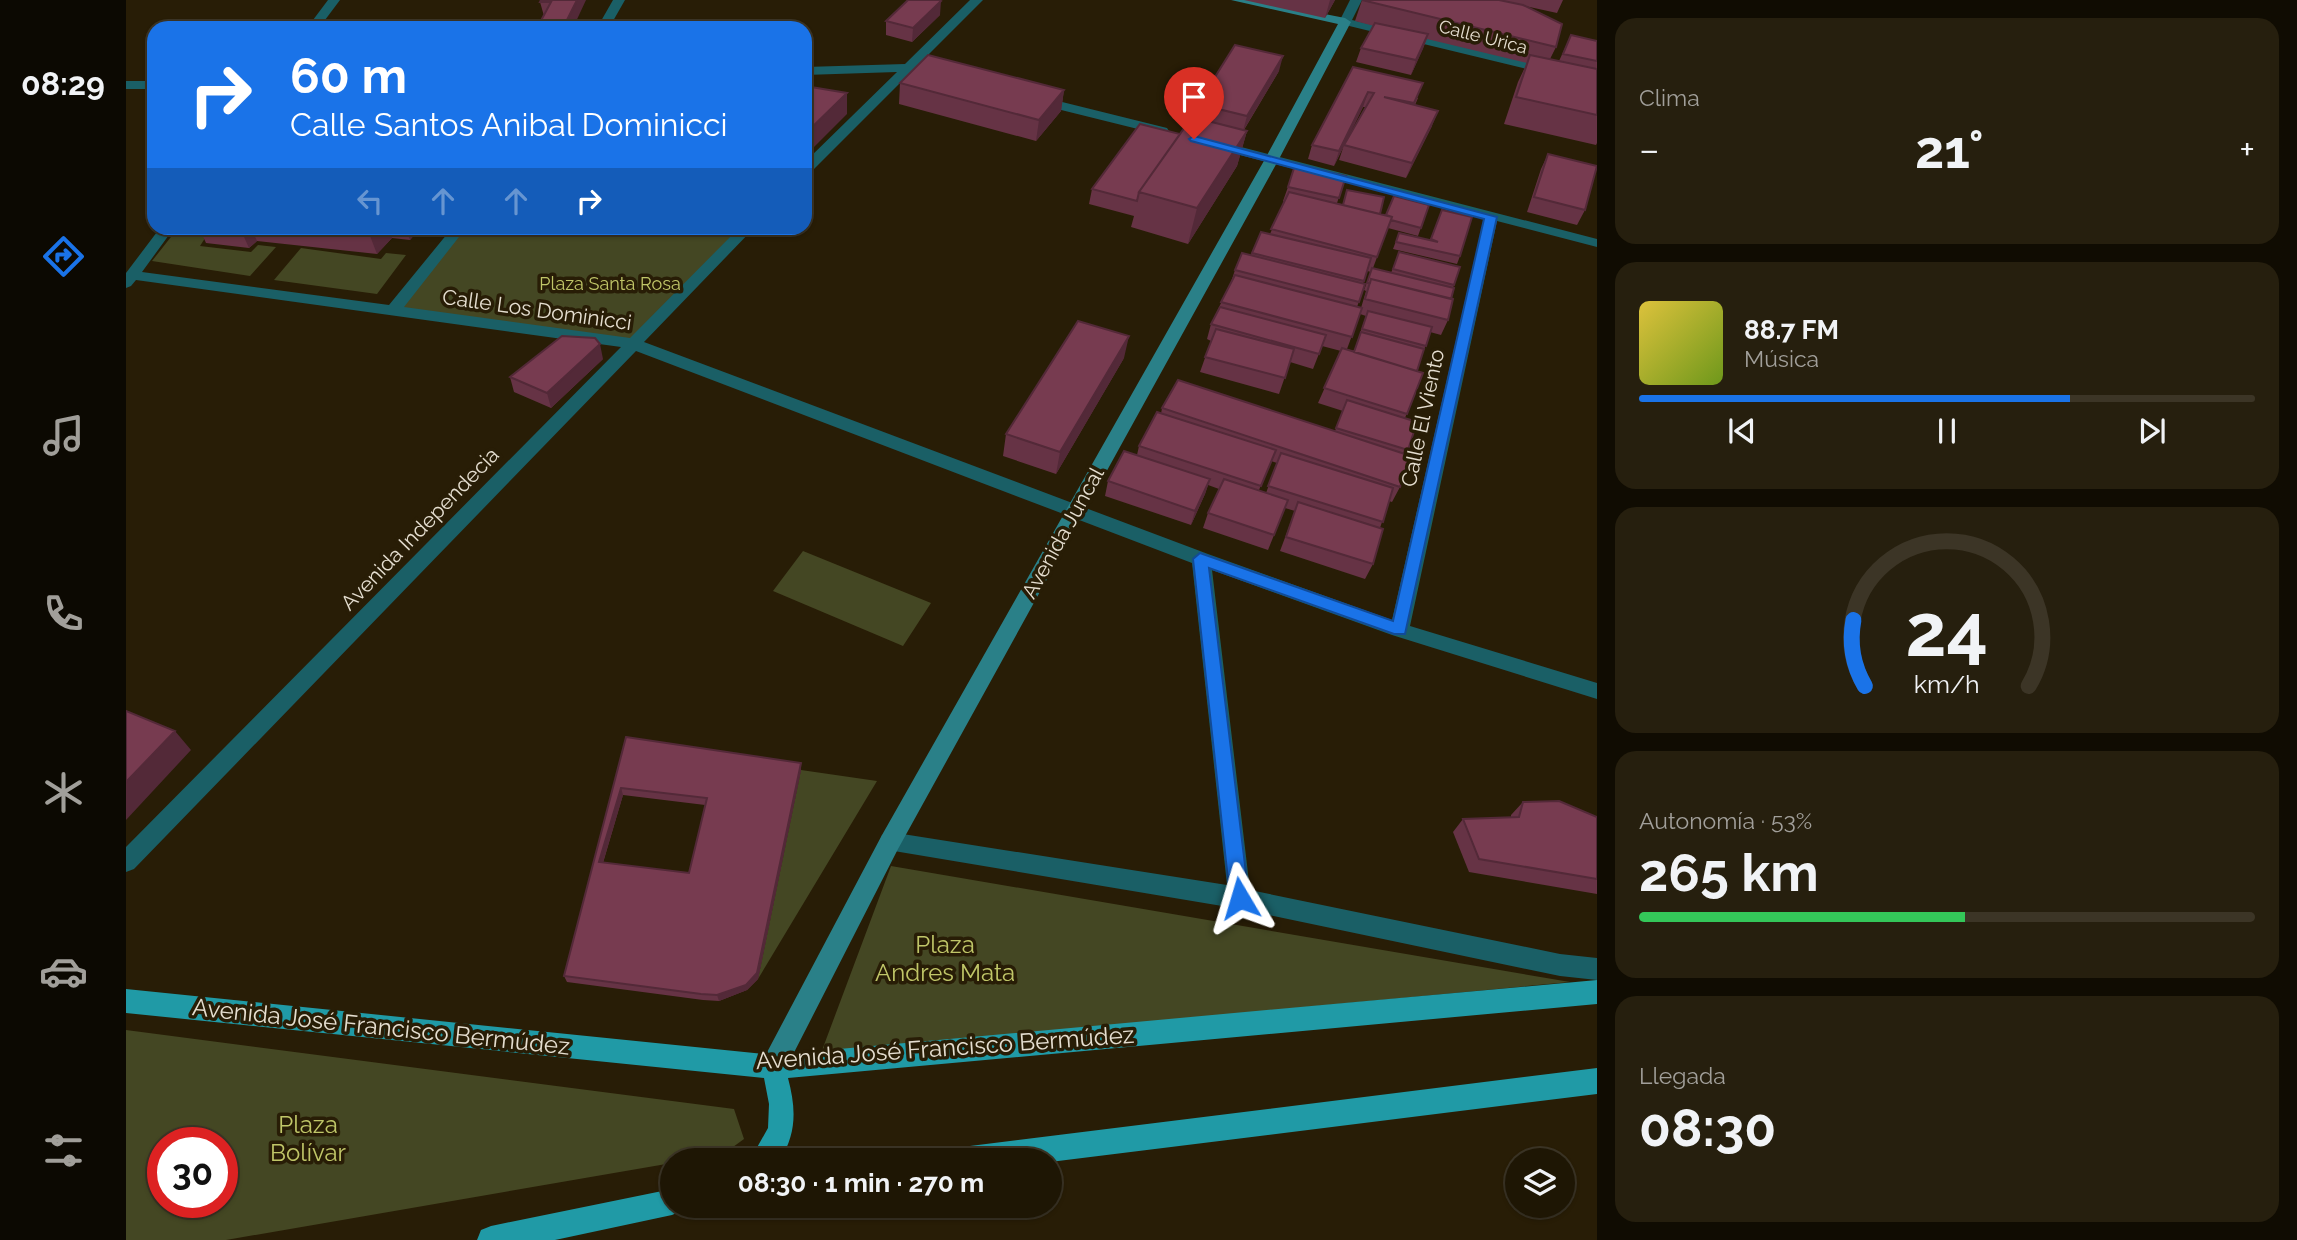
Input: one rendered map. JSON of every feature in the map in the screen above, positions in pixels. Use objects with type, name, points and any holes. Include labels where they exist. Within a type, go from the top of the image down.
[{"type":"main road","name":"Calle Urica","points":[[1237,0],[1345,22]]},
{"type":"main road","name":"Avenida Juncal","points":[[774,1067],[890,842],[1272,159],[1345,22]]},
{"type":"main road","name":"Avenida José Francisco Bermúdez","points":[[126,1002],[774,1067],[1597,992]]},
{"type":"main road","points":[[773,1148],[782,1131],[783,1102],[774,1067]]},
{"type":"main road","points":[[1058,1148],[1597,1081]]},
{"type":"main road","points":[[491,1240],[660,1205]]},
{"type":"street","points":[[318,21],[334,0]]},
{"type":"street","points":[[607,21],[619,0]]},
{"type":"street","points":[[812,163],[976,0]]},
{"type":"street","name":"Avenida Juncal","points":[[1345,22],[1356,0]]},
{"type":"street","name":"Calle Urica","points":[[1345,22],[1597,82]]},
{"type":"street","points":[[812,71],[909,68],[949,78]]},
{"type":"street","points":[[126,85],[147,85]]},
{"type":"street","points":[[1030,98],[1178,135]]},
{"type":"street","points":[[1205,142],[1597,243]]},
{"type":"street","name":"Calle El Viento","points":[[1399,630],[1491,217]]},
{"type":"street","points":[[130,280],[162,235]]},
{"type":"street","points":[[394,310],[453,235]]},
{"type":"street","name":"Avenida Independecia","points":[[126,862],[740,235]]},
{"type":"street","name":"Calle Los Dominicci","points":[[130,280],[394,310],[633,344],[1200,559],[1399,630],[1597,691]]},
{"type":"street","points":[[1200,559],[1240,898]]},
{"type":"street","points":[[890,842],[1240,898],[1560,965],[1597,970]]},
{"type":"green space","points":[[172,235],[207,235],[200,246],[251,252],[258,245],[276,247],[250,276],[152,261]]},
{"type":"green space","name":"Plaza Santa Rosa","points":[[453,235],[740,235],[633,344],[394,310]]},
{"type":"green space","points":[[301,248],[381,259],[386,253],[406,255],[377,294],[274,280]]},
{"type":"green space","points":[[803,551],[931,603],[903,646],[773,591]]},
{"type":"green space","points":[[801,770],[877,781],[758,979]]},
{"type":"green space","name":"Plaza Andres Mata","points":[[891,866],[1570,982],[821,1053]]},
{"type":"green space","name":"Plaza Bolívar","points":[[126,1030],[734,1109],[744,1139],[732,1148],[660,1148],[660,1165],[226,1240],[126,1240]]},
{"type":"building","points":[[577,0],[566,21],[541,21],[551,2],[540,2]]},
{"type":"building","points":[[908,0],[941,1],[913,28],[886,21]]},
{"type":"building","points":[[1362,0],[1499,0],[1523,5],[1562,24],[1556,47]]},
{"type":"building","points":[[1375,23],[1428,34],[1416,60],[1361,48]]},
{"type":"building","points":[[1571,35],[1597,41],[1597,61],[1563,54]]},
{"type":"building","points":[[1235,45],[1283,56],[1247,116],[1198,104]]},
{"type":"building","points":[[928,55],[1064,90],[1039,120],[900,83]]},
{"type":"building","points":[[1530,55],[1597,69],[1597,115],[1516,97]]},
{"type":"building","points":[[1353,67],[1423,83],[1414,103],[1384,97],[1438,111],[1412,163],[1344,145],[1374,93],[1368,92],[1339,151],[1312,145]]},
{"type":"building","points":[[812,87],[847,93],[812,127]]},
{"type":"building","points":[[1192,117],[1247,131],[1197,208],[1139,192]]},
{"type":"building","points":[[1140,124],[1180,134],[1139,192],[1137,201],[1092,189]]},
{"type":"building","points":[[1548,154],[1597,166],[1585,210],[1534,197]]},
{"type":"building","points":[[1295,165],[1346,176],[1339,198],[1288,187]]},
{"type":"building","points":[[1347,190],[1384,197],[1380,214],[1343,205]]},
{"type":"building","points":[[1289,192],[1392,217],[1377,257],[1271,229]]},
{"type":"building","points":[[1394,196],[1429,205],[1421,228],[1391,220],[1392,217],[1386,215]]},
{"type":"building","points":[[1442,210],[1472,217],[1460,256],[1396,242],[1399,233],[1438,242],[1431,239]]},
{"type":"building","points":[[1261,232],[1371,258],[1364,281],[1252,253]]},
{"type":"building","points":[[1399,252],[1460,267],[1454,285],[1393,269]]},
{"type":"building","points":[[1242,253],[1365,284],[1359,302],[1235,270]]},
{"type":"building","points":[[1372,268],[1454,288],[1451,299],[1371,279],[1370,283],[1367,283]]},
{"type":"building","points":[[1235,275],[1362,308],[1352,337],[1221,302]]},
{"type":"building","points":[[1371,279],[1453,299],[1448,320],[1365,299]]},
{"type":"building","points":[[1220,307],[1326,335],[1319,354],[1211,324]]},
{"type":"building","points":[[1368,311],[1432,327],[1426,346],[1362,329]]},
{"type":"building","points":[[1078,321],[1129,336],[1060,452],[1006,434]]},
{"type":"building","points":[[1216,329],[1294,349],[1285,378],[1205,357]]},
{"type":"building","points":[[1361,332],[1424,349],[1417,371],[1354,352]]},
{"type":"building","points":[[562,336],[595,338],[600,344],[547,393],[510,377]]},
{"type":"building","points":[[1342,348],[1423,373],[1407,414],[1324,388]]},
{"type":"building","points":[[1178,380],[1411,456],[1400,487],[1162,408]]},
{"type":"building","points":[[1347,400],[1417,422],[1408,450],[1336,428]]},
{"type":"building","points":[[1157,412],[1276,450],[1261,486],[1139,446]]},
{"type":"building","points":[[1124,451],[1210,479],[1195,511],[1108,481]]},
{"type":"building","points":[[1281,453],[1393,488],[1383,522],[1268,486]]},
{"type":"building","points":[[1224,479],[1288,500],[1274,535],[1208,513]]},
{"type":"building","points":[[1298,502],[1383,529],[1373,564],[1286,537]]},
{"type":"building","points":[[126,711],[175,731],[126,782]]},
{"type":"building","points":[[626,737],[801,763],[757,973],[746,985],[717,995],[564,976]],"holes":[[[621,788],[707,798],[689,873],[599,862]]]},
{"type":"building","points":[[1559,801],[1597,817],[1597,879],[1479,859],[1463,819],[1519,817],[1523,802]]},
{"type":"route","points":[[1194,139],[1491,217],[1399,630],[1200,559],[1240,898]]}]
